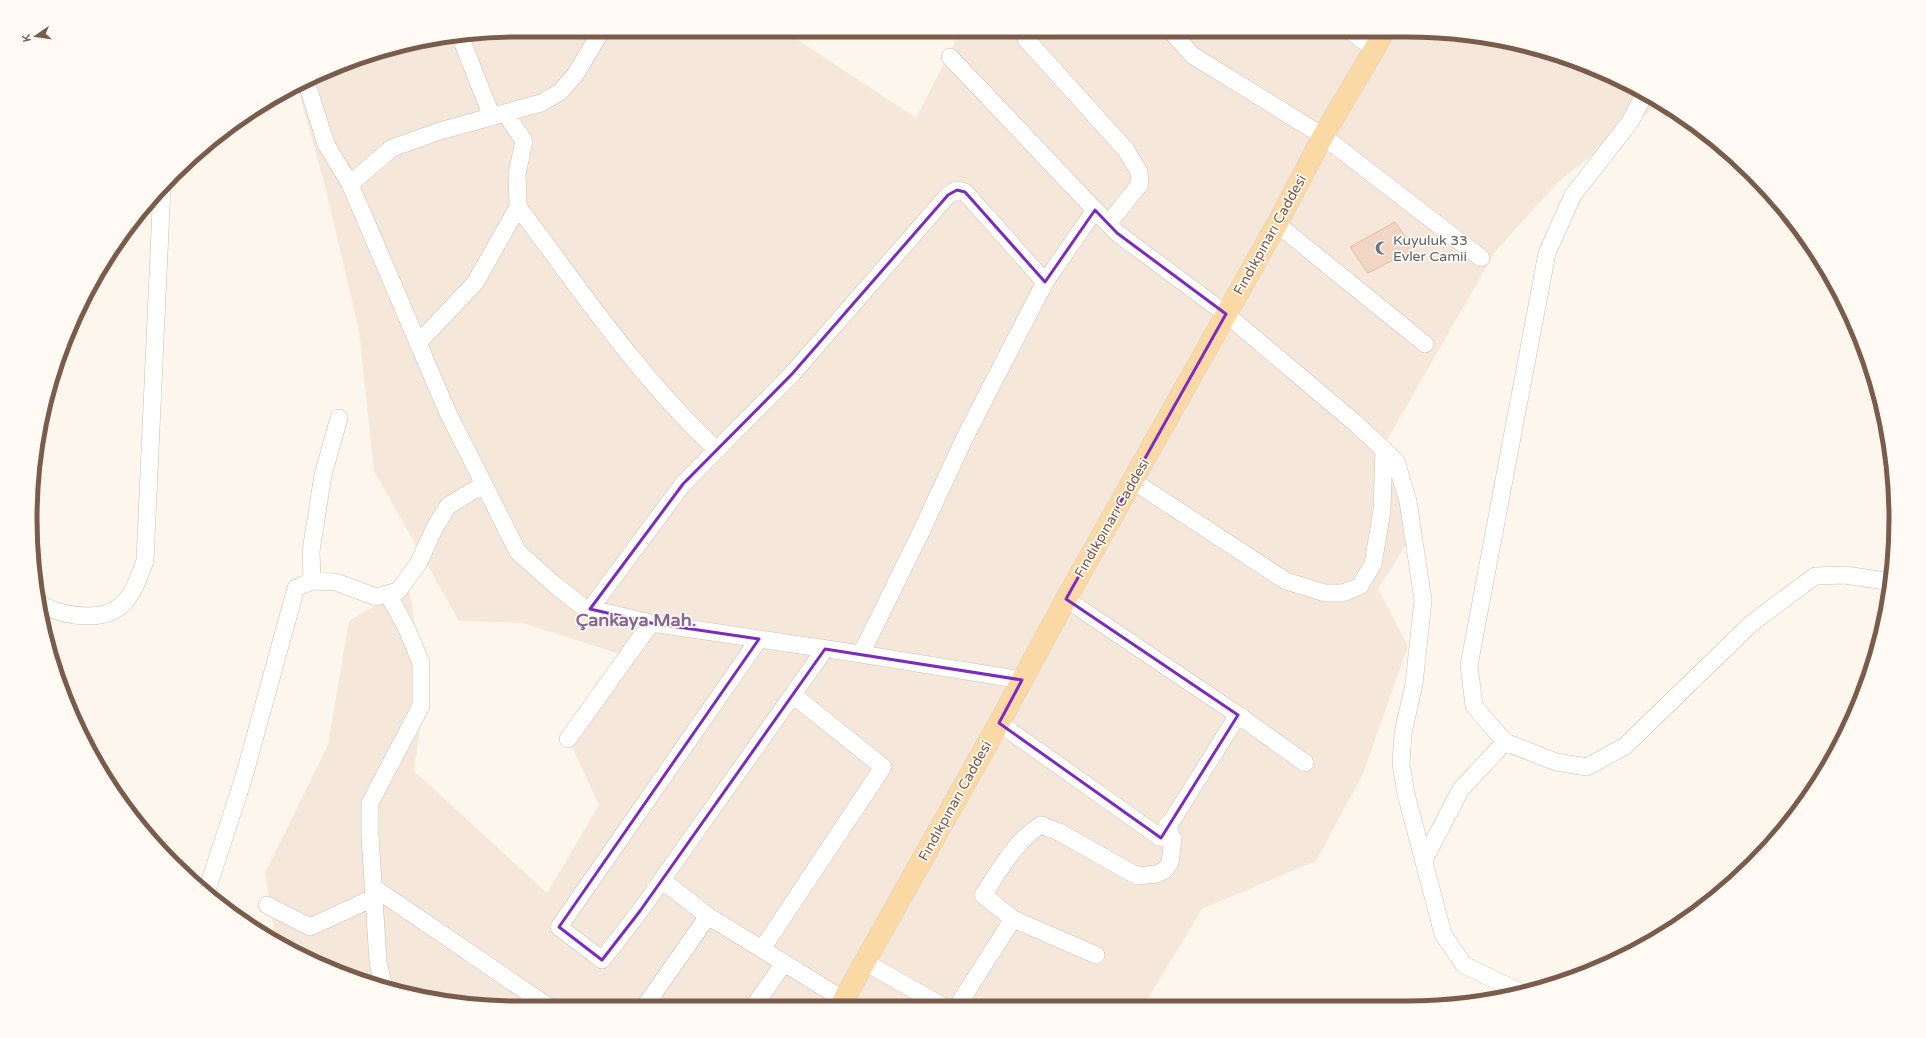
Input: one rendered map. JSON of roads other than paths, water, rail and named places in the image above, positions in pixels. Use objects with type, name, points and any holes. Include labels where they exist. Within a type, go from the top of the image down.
[{"type":"main road","name":"Fındıkpınarı Caddesi","points":[[843,1001],[999,723],[1066,599],[1277,224],[1323,136],[1382,37]]},
{"type":"street","points":[[350,184],[392,148],[440,131],[541,103],[560,92],[575,75],[598,37]]},
{"type":"street","points":[[1176,37],[1192,55],[1323,136],[1480,258]]},
{"type":"street","points":[[1358,37],[1375,49]]},
{"type":"street","points":[[1026,39],[1126,150],[1139,172],[1140,184],[1108,224]]},
{"type":"street","points":[[418,343],[475,283],[518,207],[517,174],[524,141],[498,115],[462,40]]},
{"type":"street","points":[[950,57],[1117,233],[1226,314],[1384,449],[1396,461],[1408,501],[1423,600],[1414,684],[1403,733],[1401,764],[1406,794],[1443,934],[1464,964],[1514,989]]},
{"type":"street","points":[[308,86],[326,144],[350,184],[448,413],[518,552],[561,589],[584,607],[651,623],[861,654],[1022,680]]},
{"type":"street","points":[[1642,99],[1630,122],[1572,196],[1548,253],[1469,665],[1474,706],[1505,742],[1556,762],[1587,767],[1625,746],[1752,623],[1815,576],[1845,574],[1885,581]]},
{"type":"street","points":[[590,609],[683,484],[792,374],[948,195],[957,190],[965,192],[1045,282]]},
{"type":"street","points":[[45,606],[79,616],[101,616],[115,610],[128,598],[145,562],[162,196]]},
{"type":"street","points":[[518,207],[646,377],[697,432],[717,450]]},
{"type":"street","points":[[861,654],[921,532],[965,437],[1045,282],[1095,210]]},
{"type":"street","points":[[1277,224],[1424,344]]},
{"type":"street","points":[[312,581],[311,551],[322,475],[340,418]]},
{"type":"street","points":[[1133,481],[1286,581],[1325,594],[1344,593],[1360,586],[1372,564],[1382,510],[1384,449]]},
{"type":"street","points":[[208,887],[243,780],[296,588],[312,581],[336,582],[376,597],[398,591],[418,564],[434,529],[448,506],[484,484]]},
{"type":"street","points":[[382,981],[378,962],[373,893],[370,803],[421,706],[421,664],[407,629],[388,594]]},
{"type":"street","points":[[1066,599],[1238,715],[1305,763]]},
{"type":"street","points":[[568,739],[651,623]]},
{"type":"street","points":[[760,639],[559,927],[602,960],[662,880],[825,649]]},
{"type":"street","points":[[762,949],[883,767],[793,695]]},
{"type":"street","points":[[999,723],[1161,838],[1167,825],[1238,715]]},
{"type":"street","points":[[1424,860],[1461,789],[1505,742]]},
{"type":"street","points":[[1096,955],[1013,919],[983,896],[1011,853],[1030,832],[1041,825],[1059,832],[1137,876],[1157,874],[1165,870],[1170,862],[1173,840],[1167,825]]},
{"type":"street","points":[[662,880],[708,916],[784,963],[839,1001]]},
{"type":"street","points":[[267,905],[310,927],[373,893]]},
{"type":"street","points":[[373,893],[540,1001]]},
{"type":"street","points":[[648,1001],[708,916]]},
{"type":"street","points":[[961,1001],[1013,919]]},
{"type":"street","points":[[865,962],[933,1001]]},
{"type":"street","points":[[757,1001],[784,963]]},
{"type":"place","name":"Kuyuluk 33 Evler Camii","points":[[1382,248]]},
{"type":"district","name":"Çankaya Mah.","points":[[636,620]]}]
